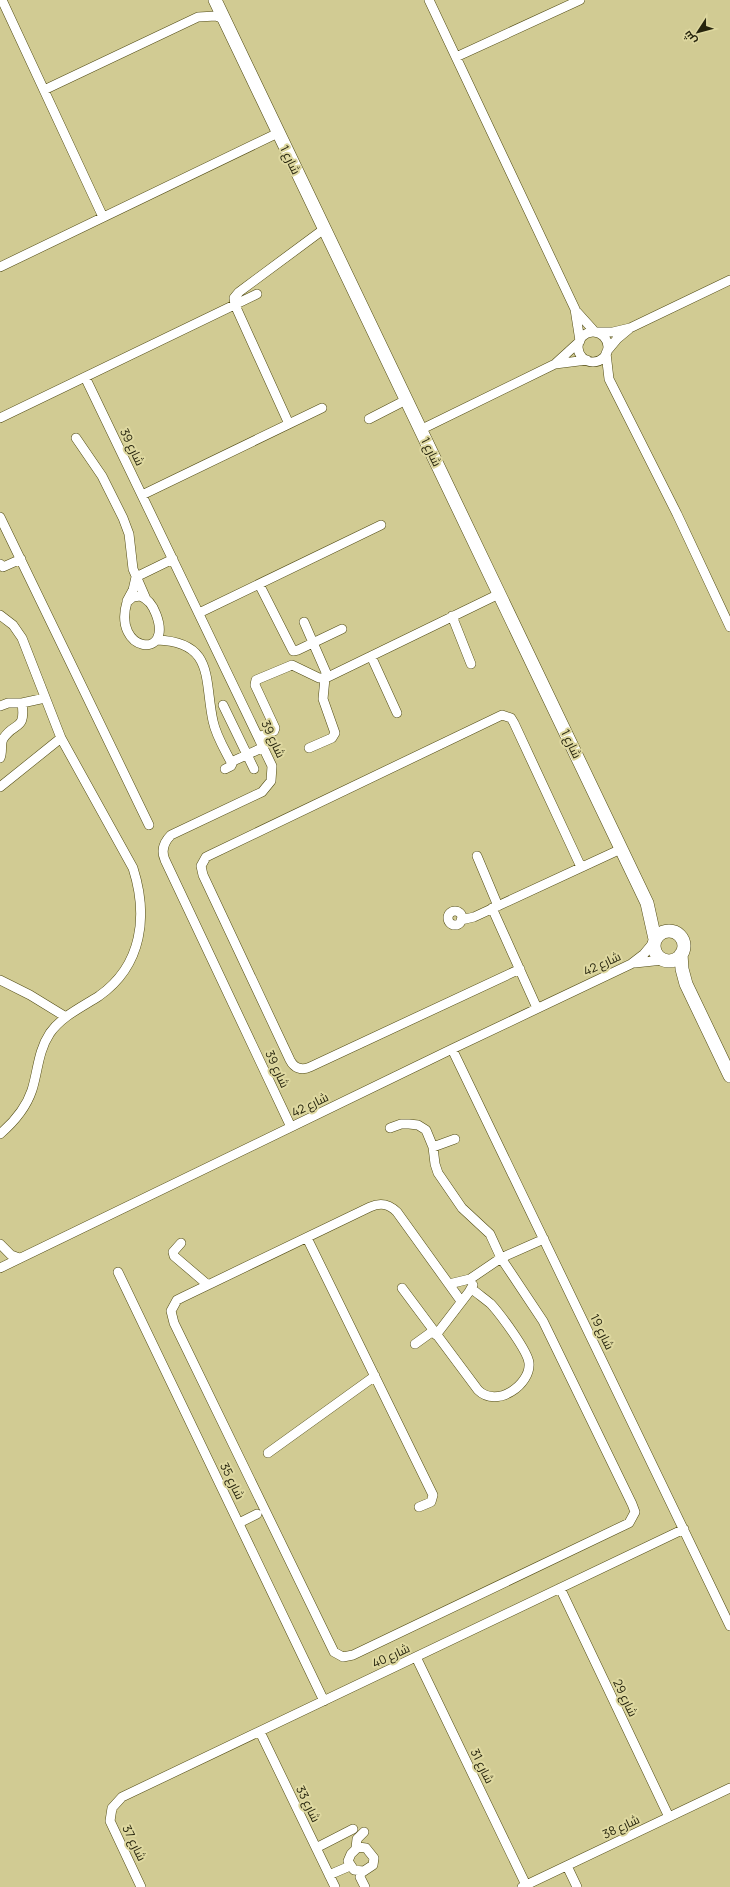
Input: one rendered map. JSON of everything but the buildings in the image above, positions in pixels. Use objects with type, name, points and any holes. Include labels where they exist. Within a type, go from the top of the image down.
[{"type":"street","points":[[2,0],[103,217]]},
{"type":"street","name":"شارع 1","points":[[215,0],[647,903],[655,941]]},
{"type":"street","points":[[429,0],[575,309],[581,354],[610,379]]},
{"type":"street","points":[[456,57],[580,0]]},
{"type":"street","points":[[44,90],[198,17],[216,16],[224,19]]},
{"type":"street","points":[[0,267],[278,133]]},
{"type":"street","points":[[289,424],[235,305],[234,298],[238,292],[324,229]]},
{"type":"street","points":[[420,430],[555,364],[588,333],[613,332],[630,328],[730,280]]},
{"type":"street","points":[[0,418],[257,294]]},
{"type":"street","points":[[575,309],[596,332],[606,340],[610,379],[730,627]]},
{"type":"street","points":[[555,364],[599,360],[617,339],[630,328]]},
{"type":"street","name":"شارع 39","points":[[85,377],[272,766],[271,781],[262,792],[171,835],[166,839],[163,850],[165,860],[291,1127]]},
{"type":"street","points":[[369,419],[406,400]]},
{"type":"street","points":[[142,495],[322,408]]},
{"type":"street","points":[[76,438],[102,476],[125,522],[129,534],[131,560],[136,576],[141,584],[146,599],[152,606],[158,618],[160,630],[157,640],[154,643],[144,646],[136,643],[131,637],[124,620],[126,602],[133,590],[136,576]]},
{"type":"street","points":[[0,516],[149,825]]},
{"type":"street","points":[[199,613],[381,525]]},
{"type":"street","points":[[0,565],[2,567],[21,559]]},
{"type":"street","points":[[136,576],[173,559]]},
{"type":"street","points":[[259,584],[291,649],[295,651],[342,629]]},
{"type":"street","points":[[259,737],[274,731],[275,728],[255,685],[256,680],[292,665],[319,678],[327,677],[498,594]]},
{"type":"street","points":[[126,602],[137,596],[146,599]]},
{"type":"street","points":[[0,615],[13,625],[22,638],[62,738],[133,868],[139,887],[142,908],[141,928],[137,943],[124,971],[102,993],[66,1017],[51,1031],[44,1043],[32,1089],[27,1102],[19,1115],[0,1134]]},
{"type":"street","points":[[452,616],[471,664]]},
{"type":"street","points":[[304,622],[327,677],[323,699],[335,733],[332,738],[309,748]]},
{"type":"street","points":[[157,640],[180,642],[189,646],[196,653],[206,674],[215,728],[228,765],[246,754],[264,747]]},
{"type":"street","points":[[371,656],[397,713]]},
{"type":"street","points":[[0,706],[8,703],[22,703],[45,698]]},
{"type":"street","points":[[0,758],[1,745],[5,737],[22,721],[24,714],[22,703]]},
{"type":"street","points":[[222,705],[254,769]]},
{"type":"street","points":[[520,969],[310,1067],[300,1069],[290,1060],[203,875],[201,866],[206,857],[502,715],[511,718],[514,723],[581,867]]},
{"type":"street","points":[[0,787],[62,738]]},
{"type":"street","points":[[461,920],[495,907],[621,849]]},
{"type":"street","points":[[477,856],[495,907],[537,1008]]},
{"type":"street","name":"شارع 1","points":[[647,903],[671,932]]},
{"type":"street","points":[[664,961],[676,960],[684,948],[683,942],[679,936],[671,932],[664,932],[655,941],[655,951],[664,961],[686,984]]},
{"type":"street","name":"شارع 42","points":[[0,1268],[631,964],[655,941]]},
{"type":"street","points":[[681,954],[682,969],[686,984],[730,1076]]},
{"type":"street","name":"شارع 42","points":[[631,964],[664,961]]},
{"type":"street","points":[[0,980],[30,995],[66,1017]]},
{"type":"street","name":"شارع 19","points":[[452,1049],[730,1626]]},
{"type":"street","points":[[390,1128],[401,1124],[420,1126],[426,1130],[433,1147],[435,1164],[438,1173],[462,1208],[490,1234],[500,1258],[543,1321],[635,1512],[632,1520],[625,1525],[361,1651],[348,1657],[343,1657],[334,1652],[261,1512],[171,1317],[171,1311],[177,1300],[376,1205],[388,1205],[397,1212],[461,1301]]},
{"type":"street","points":[[433,1147],[455,1140]]},
{"type":"street","points":[[307,1238],[434,1495],[431,1502],[419,1507]]},
{"type":"street","points":[[449,1284],[465,1281],[474,1277],[500,1258],[544,1239]]},
{"type":"street","points":[[181,1243],[173,1252],[174,1256],[208,1285]]},
{"type":"street","points":[[0,1244],[8,1252],[19,1258]]},
{"type":"street","name":"شارع 35","points":[[118,1272],[324,1701]]},
{"type":"street","points":[[415,1344],[435,1333],[472,1289],[474,1277]]},
{"type":"street","points":[[402,1288],[482,1395],[488,1398],[501,1397],[524,1380],[527,1376],[529,1364],[526,1352],[490,1304],[472,1289]]},
{"type":"street","points":[[268,1453],[375,1376]]},
{"type":"street","points":[[239,1524],[261,1512]]},
{"type":"street","name":"شارع 40","points":[[112,1808],[118,1800],[126,1795],[684,1529]]},
{"type":"street","name":"شارع 29","points":[[560,1588],[669,1817]]},
{"type":"street","name":"شارع 31","points":[[416,1657],[524,1886]]},
{"type":"street","name":"شارع 33","points":[[260,1732],[334,1887]]},
{"type":"street","name":"شارع 38","points":[[524,1886],[730,1788]]},
{"type":"street","name":"شارع 37","points":[[112,1808],[110,1817],[112,1825],[141,1887]]},
{"type":"street","points":[[316,1848],[352,1829]]},
{"type":"street","points":[[363,1871],[357,1871],[350,1866],[349,1857],[356,1848],[357,1839],[364,1832]]},
{"type":"street","points":[[356,1848],[366,1848],[374,1858],[373,1864],[363,1871],[360,1877],[365,1887]]},
{"type":"street","points":[[329,1875],[350,1866]]},
{"type":"street","points":[[566,1866],[577,1887]]}]
